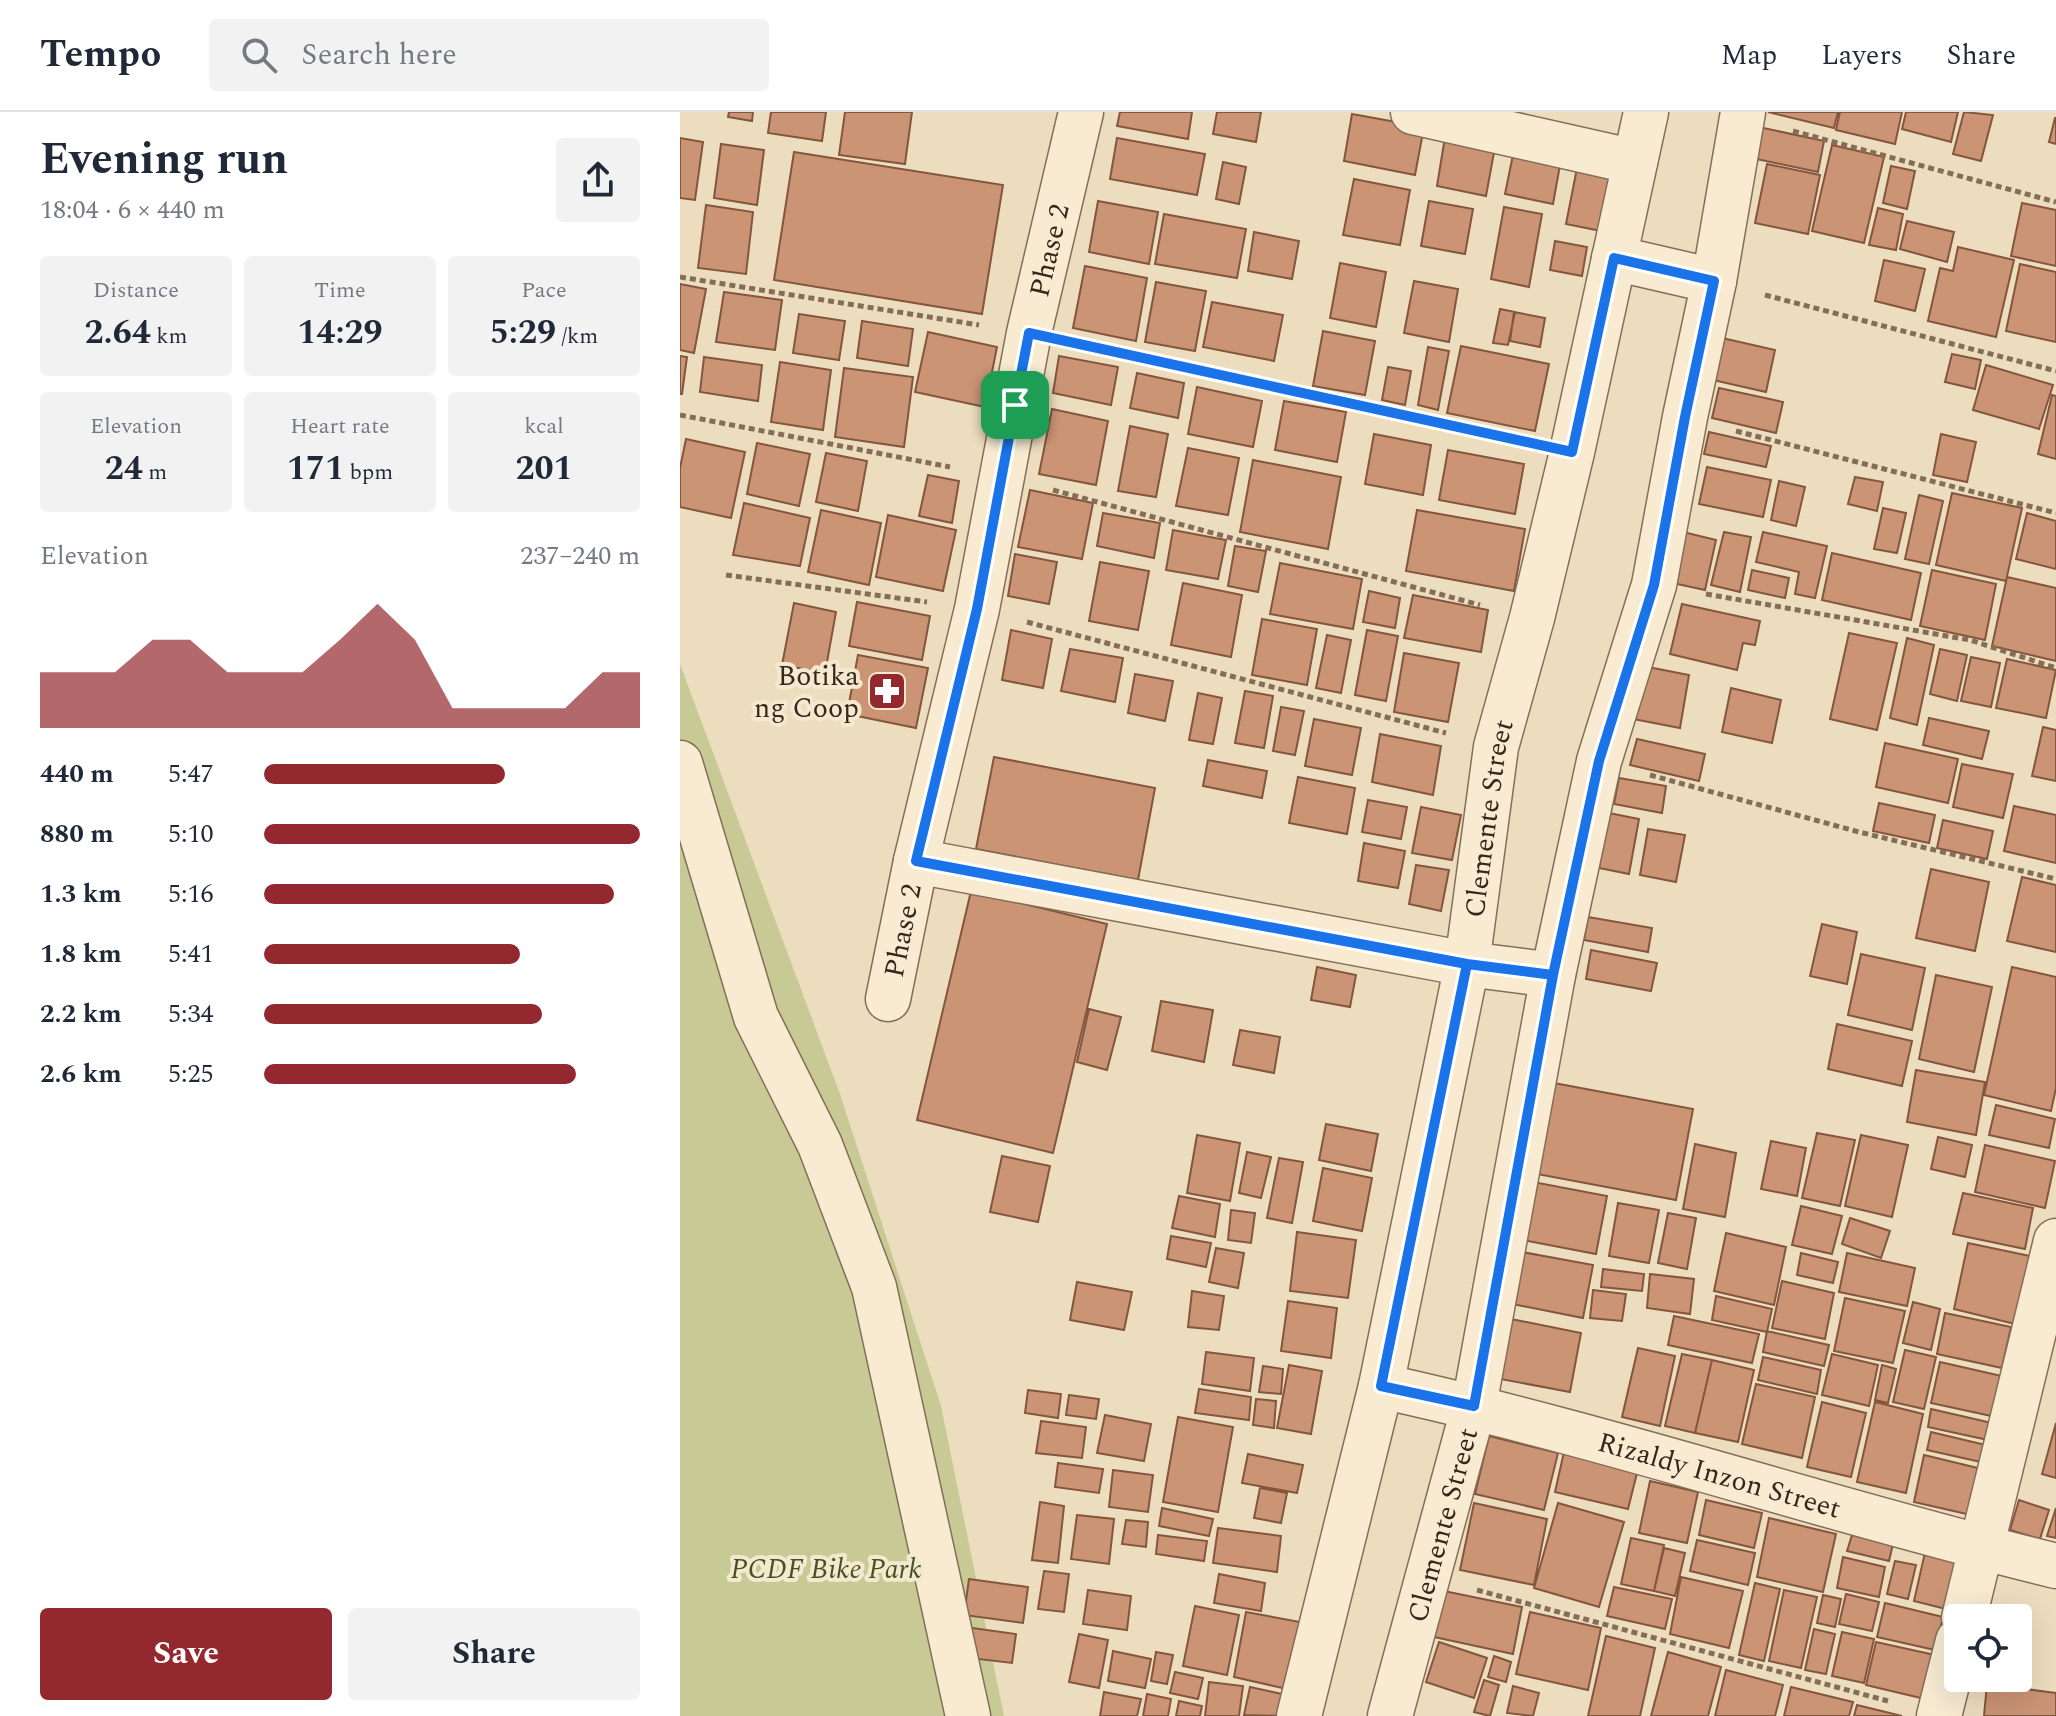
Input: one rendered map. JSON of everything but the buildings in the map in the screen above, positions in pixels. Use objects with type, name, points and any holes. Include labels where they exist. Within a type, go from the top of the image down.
[{"type":"street","name":"Phase 2","points":[[888,999],[916,861],[977,609],[1029,333],[1081,112]]},
{"type":"street","points":[[1413,112],[1635,162]]},
{"type":"street","name":"Clemente Street","points":[[1299,1716],[1381,1386],[1467,964],[1496,747],[1532,618],[1572,452],[1646,112]]},
{"type":"street","name":"Clemente Street","points":[[1390,1716],[1474,1406],[1553,975],[1599,761],[1654,585],[1743,115]]},
{"type":"street","points":[[1614,258],[1714,281]]},
{"type":"street","points":[[680,763],[756,1017],[820,1145],[874,1287],[968,1716]]},
{"type":"street","points":[[916,861],[1467,964],[1553,975]]},
{"type":"street","points":[[1968,1604],[2056,1241]]},
{"type":"street","name":"Rizaldy Inzon Street","points":[[1381,1386],[1474,1406],[2056,1566]]},
{"type":"street","points":[[1939,1715],[1945,1692]]},
{"type":"path","points":[[1743,115],[2056,202]]},
{"type":"path","points":[[680,277],[1029,333],[1572,452]]},
{"type":"path","points":[[1714,281],[2056,371]]},
{"type":"path","points":[[680,415],[1002,476],[1532,618]]},
{"type":"path","points":[[1685,417],[2056,513]]},
{"type":"path","points":[[726,575],[977,609],[1496,747]]},
{"type":"path","points":[[1654,585],[1970,640],[2056,668]]},
{"type":"path","points":[[1599,761],[1859,832],[2056,879]]},
{"type":"path","points":[[1429,1577],[1939,1715]]},
{"type":"green space","name":"PCDF Bike Park","points":[[680,664],[840,1094],[941,1406],[1004,1716],[680,1716]]},
{"type":"place","name":"Botika ng Coop","points":[[887,691]]},
{"type":"route","points":[[1015,405],[977,609],[916,861],[1467,964],[1553,975],[1474,1406],[1381,1386],[1467,964],[1553,975],[1599,761],[1654,585],[1714,281],[1614,258],[1572,452],[1029,333],[1015,405]]}]
